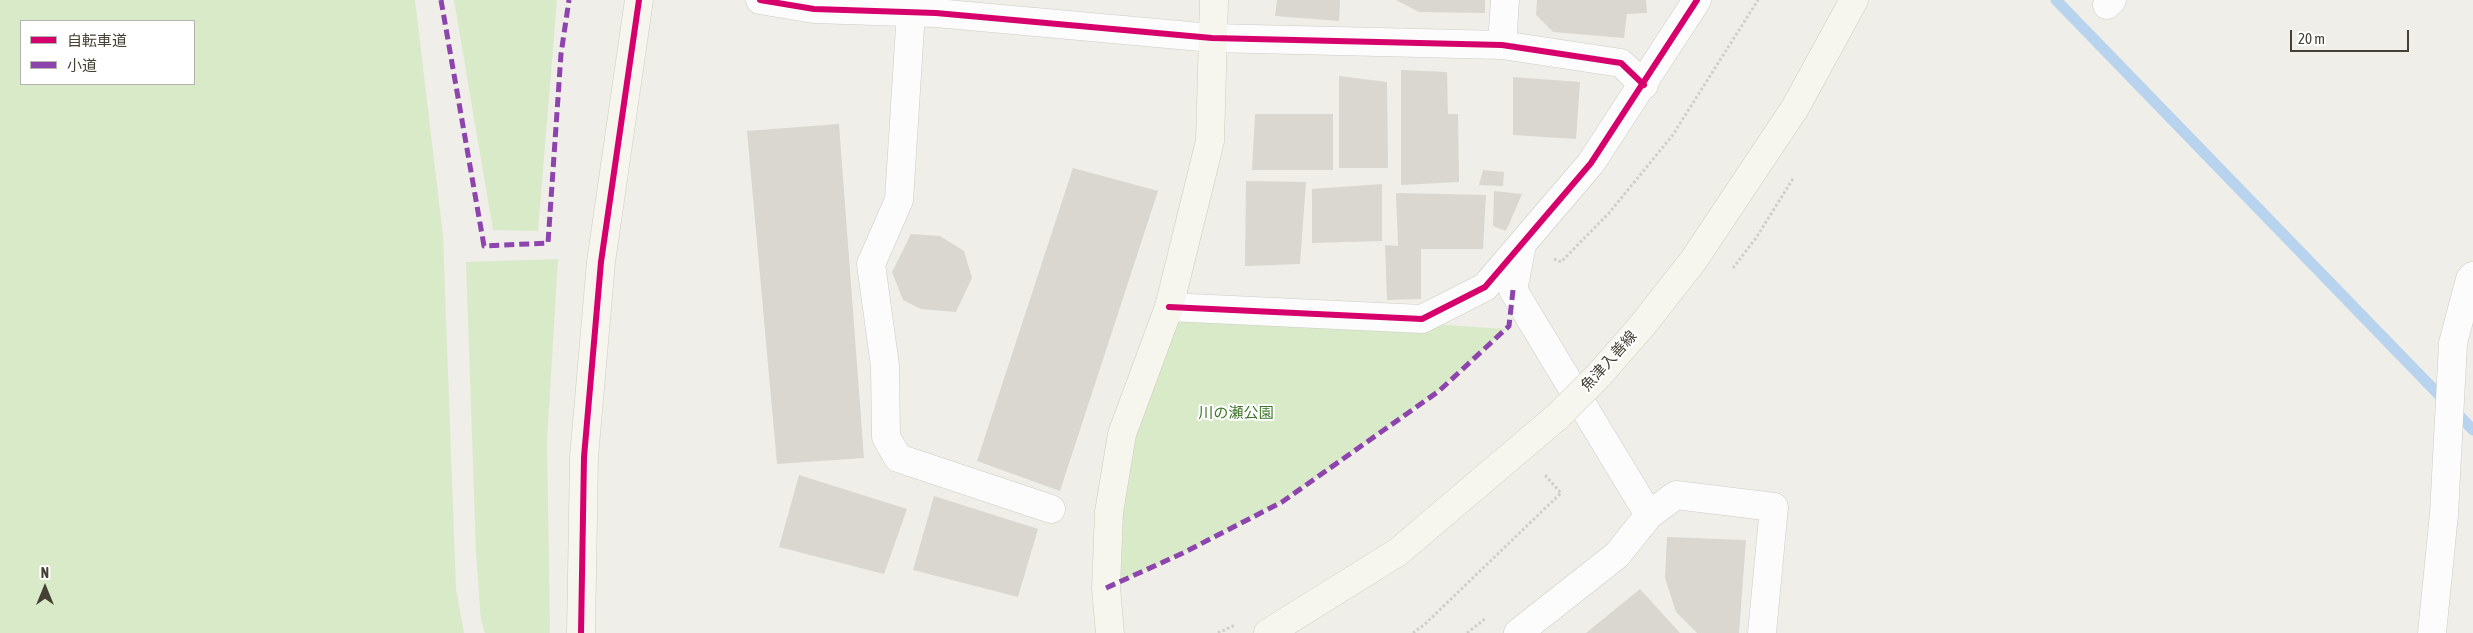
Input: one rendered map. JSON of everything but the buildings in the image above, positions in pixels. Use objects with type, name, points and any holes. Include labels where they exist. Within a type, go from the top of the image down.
[{"type":"street","points":[[581,633],[584,457],[601,262],[639,0]]},
{"type":"street","points":[[760,0],[814,9],[928,8],[1212,38],[1502,45],[1622,63],[1644,85]]},
{"type":"street","points":[[1110,633],[1106,588],[1109,512],[1122,434],[1169,307],[1210,142],[1214,0]]},
{"type":"street","points":[[1502,45],[1505,0]]},
{"type":"street","points":[[1169,307],[1422,319],[1484,287],[1591,163],[1644,85],[1697,0]]},
{"type":"street","name":"魚津入善線","points":[[1268,633],[1398,552],[1558,416],[1598,376],[1641,327],[1693,261],[1795,108],[1854,0]]},
{"type":"street","points":[[928,8],[899,200],[871,264],[885,366],[886,438],[898,458],[1051,508]]},
{"type":"street","points":[[1522,243],[1512,290],[1649,515]]},
{"type":"street","points":[[2432,633],[2444,514],[2453,343],[2470,279],[2473,276]]},
{"type":"street","points":[[1518,633],[1617,555],[1649,515],[1676,495],[1774,507],[1762,633]]},
{"type":"path","points":[[1522,243],[1561,262],[1568,256],[1609,213],[1672,136],[1758,0]]},
{"type":"path","points":[[1414,633],[1561,493],[1544,474]]},
{"type":"green space","points":[[0,0],[415,0],[443,236],[456,589],[464,633],[0,633]]},
{"type":"green space","points":[[454,0],[557,0],[538,231],[493,230]]},
{"type":"green space","points":[[558,259],[547,441],[550,633],[485,633],[481,620],[476,552],[466,262]]},
{"type":"green space","name":"川の瀬公園","points":[[1169,307],[1506,329],[1438,391],[1282,502],[1183,553],[1106,588],[1109,512]]},
{"type":"waterway","points":[[2056,0],[2473,430]]},
{"type":"marked path","points":[[441,0],[484,246],[548,243],[561,54],[569,0]]},
{"type":"marked path","points":[[1106,588],[1183,553],[1282,502],[1439,391],[1509,326],[1513,290]]},
{"type":"cycle path","points":[[581,633],[584,457],[601,262],[639,0]]},
{"type":"cycle path","points":[[760,0],[814,9],[936,13],[1212,38],[1502,45],[1621,63],[1644,85]]},
{"type":"cycle path","points":[[1169,307],[1422,319],[1485,287],[1591,163],[1697,0]]}]
